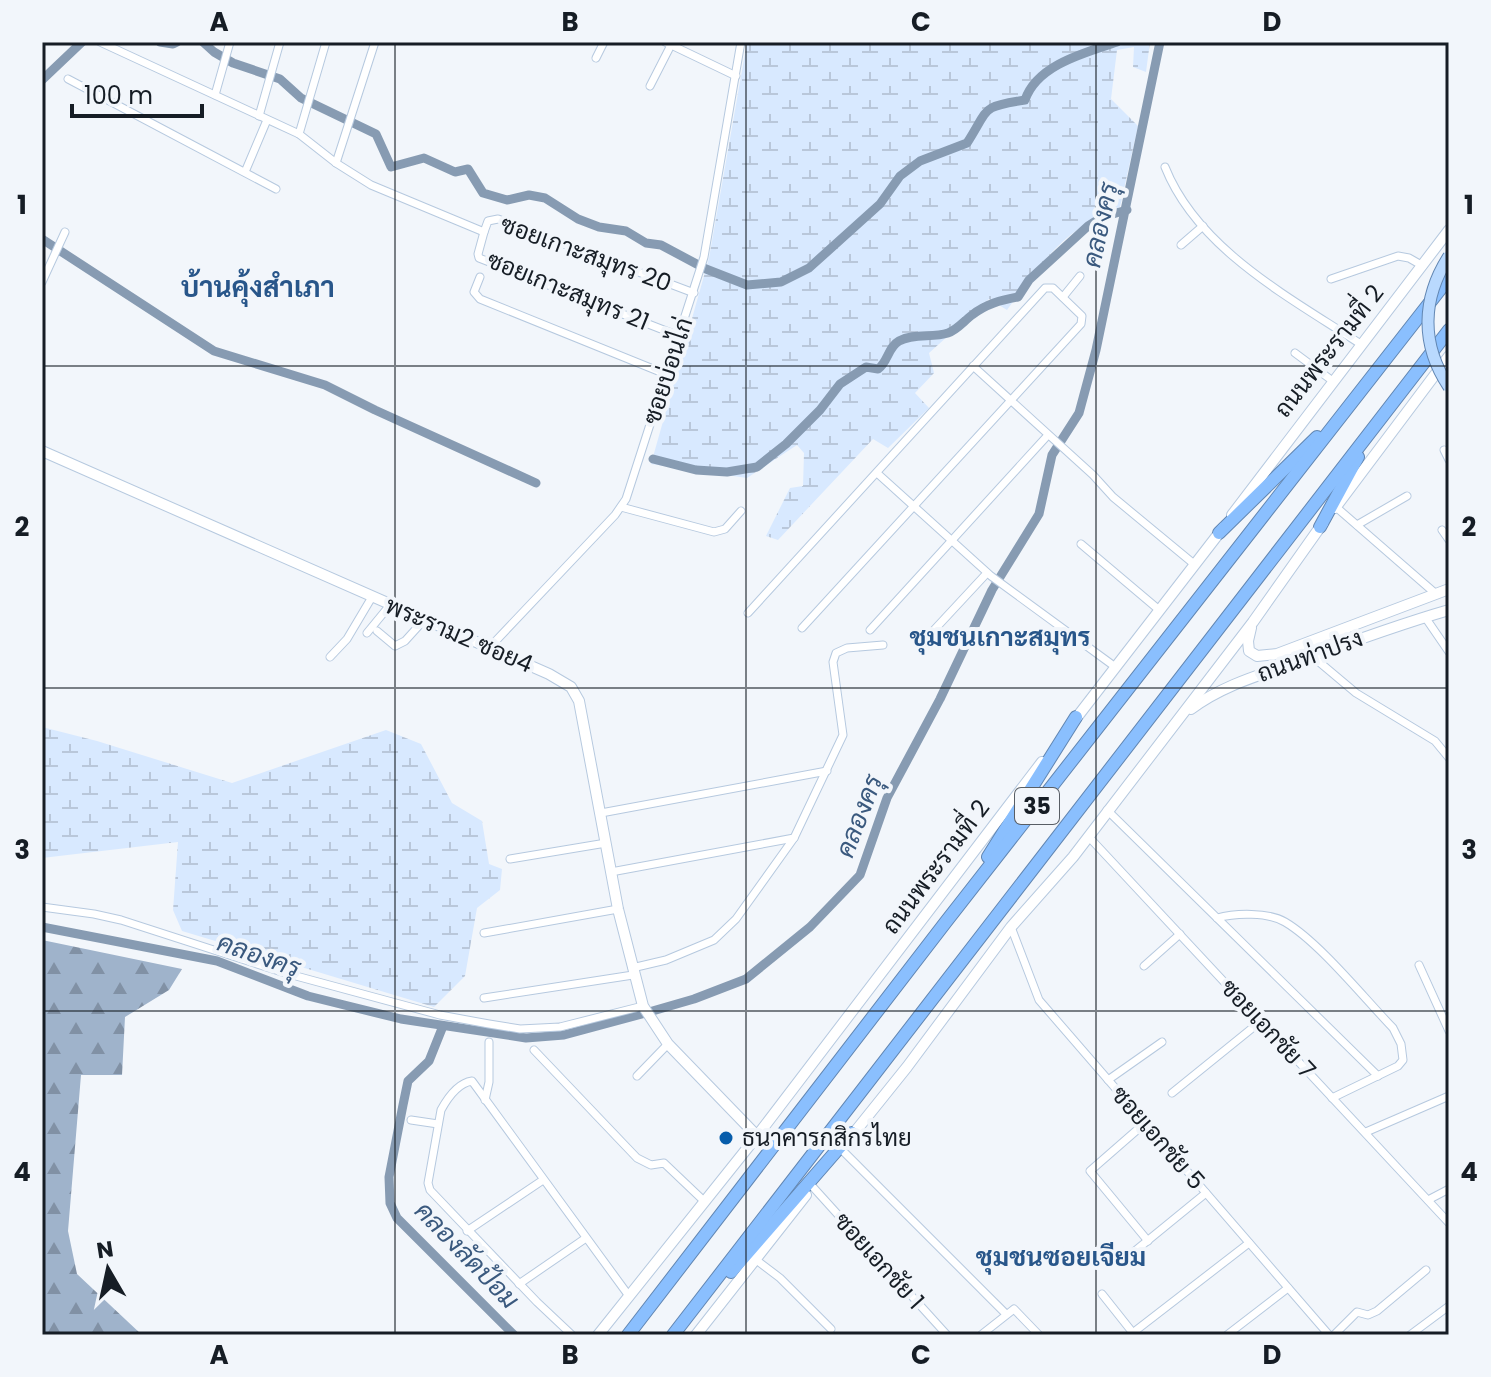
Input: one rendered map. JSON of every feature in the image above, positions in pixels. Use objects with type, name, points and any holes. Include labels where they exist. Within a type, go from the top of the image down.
[{"type":"highway","name":"ถนนพระรามที่ 2","points":[[628,1335],[1449,278]]},
{"type":"highway","name":"35","points":[[676,1335],[1449,330]]},
{"type":"highway","points":[[1219,533],[1269,487],[1364,389]]},
{"type":"highway","points":[[1320,527],[1377,423]]},
{"type":"highway","points":[[945,923],[1076,717]]},
{"type":"highway","points":[[676,1335],[852,1133]]},
{"type":"main road","name":"ถนนพระรามที่ 2","points":[[598,1335],[757,1136],[1449,230]]},
{"type":"main road","points":[[1449,256],[1432,288],[1427,328],[1436,364],[1449,387]]},
{"type":"main road","name":"35","points":[[696,1335],[843,1151],[852,1133],[907,1067],[1011,927],[1073,857],[1253,622],[1320,527],[1449,356]]},
{"type":"main road","name":"พระราม2 ซอย4","points":[[42,451],[559,678],[571,687],[579,701],[633,972],[644,1007],[668,1044]]},
{"type":"main road","name":"ถนนท่าปรง","points":[[1253,622],[1249,651],[1265,657],[1449,589]]},
{"type":"main road","name":"ถนนท่าปรง","points":[[1179,719],[1220,690],[1449,610]]},
{"type":"main road","points":[[668,1044],[757,1136]]},
{"type":"street","name":"ซอยเกาะสมุทร 20","points":[[100,42],[299,134],[336,163],[390,194],[484,232],[488,221],[498,219],[694,293]]},
{"type":"street","points":[[215,95],[230,42]]},
{"type":"street","points":[[245,172],[263,118],[280,42]]},
{"type":"street","points":[[299,134],[326,42]]},
{"type":"street","points":[[336,163],[375,42]]},
{"type":"street","points":[[596,58],[604,42]]},
{"type":"street","name":"ซอยบ่อนไก่","points":[[489,648],[621,507],[700,274],[741,42]]},
{"type":"street","points":[[650,86],[668,43],[736,76]]},
{"type":"street","points":[[68,79],[276,189]]},
{"type":"street","points":[[1165,167],[1175,193],[1237,259],[1362,345]]},
{"type":"street","points":[[1181,245],[1203,226]]},
{"type":"street","name":"ซอยเกาะสมุทร 21","points":[[484,232],[479,258],[679,336]]},
{"type":"street","points":[[42,282],[64,235]]},
{"type":"street","points":[[1331,279],[1398,256],[1423,266]]},
{"type":"street","points":[[1063,297],[1080,276]]},
{"type":"street","points":[[480,277],[474,292],[480,299],[668,375]]},
{"type":"street","points":[[748,613],[1045,288],[1053,288],[1082,316],[1081,324],[802,628]]},
{"type":"street","points":[[1295,353],[1334,382]]},
{"type":"street","points":[[973,366],[1119,502],[1194,564]]},
{"type":"street","points":[[870,630],[1050,438]]},
{"type":"street","points":[[1444,450],[1449,460]]},
{"type":"street","points":[[877,473],[1000,584],[1114,666]]},
{"type":"street","points":[[1357,525],[1407,496]]},
{"type":"street","points":[[621,507],[714,532],[725,529],[741,511]]},
{"type":"street","points":[[1336,507],[1436,594]]},
{"type":"street","points":[[1442,530],[1449,540]]},
{"type":"street","points":[[1081,544],[1158,609]]},
{"type":"street","points":[[934,630],[989,575]]},
{"type":"street","points":[[330,657],[347,639],[372,597]]},
{"type":"street","points":[[367,633],[390,605]]},
{"type":"street","points":[[1425,617],[1449,652]]},
{"type":"street","points":[[377,631],[395,646],[405,641],[424,620]]},
{"type":"street","points":[[484,998],[633,972],[714,940],[736,919],[794,838],[843,735],[834,657],[841,650],[883,645]]},
{"type":"street","points":[[1312,656],[1356,693],[1435,741],[1449,758]]},
{"type":"street","points":[[601,813],[827,771]]},
{"type":"street","points":[[1107,810],[1378,1076]]},
{"type":"street","name":"ซอยเอกชัย 7","points":[[1088,836],[1449,1223]]},
{"type":"street","points":[[611,872],[794,838]]},
{"type":"street","points":[[510,859],[606,843]]},
{"type":"street","points":[[42,907],[121,920],[285,973],[440,1015],[489,1024],[520,1029],[560,1027],[644,1007]]},
{"type":"street","points":[[484,933],[618,909]]},
{"type":"street","points":[[1217,918],[1236,913],[1282,920],[1310,942],[1393,1028],[1401,1044],[1403,1060],[1398,1066],[1332,1098]]},
{"type":"street","name":"ซอยเอกชัย 5","points":[[1011,927],[1039,1000],[1332,1335]]},
{"type":"street","points":[[1144,966],[1180,934]]},
{"type":"street","points":[[1419,965],[1449,1031]]},
{"type":"street","points":[[1172,1093],[1261,1021]]},
{"type":"street","points":[[485,1100],[489,1082],[489,1042]]},
{"type":"street","points":[[1108,1080],[1162,1042]]},
{"type":"street","points":[[637,1076],[668,1044]]},
{"type":"street","points":[[534,1050],[637,1158],[651,1165],[664,1163],[705,1202]]},
{"type":"street","points":[[572,1335],[430,1190],[428,1183],[438,1124],[446,1101],[467,1081],[472,1081],[629,1296]]},
{"type":"street","points":[[1366,1132],[1449,1096]]},
{"type":"street","points":[[411,1120],[438,1124]]},
{"type":"street","points":[[1145,1123],[1090,1171],[1148,1241]]},
{"type":"street","points":[[843,1151],[1006,1314]]},
{"type":"street","points":[[467,1231],[543,1180]]},
{"type":"street","name":"ซอยเอกชัย 1","points":[[812,1186],[947,1335]]},
{"type":"street","points":[[1428,1200],[1449,1189]]},
{"type":"street","points":[[1119,1264],[1206,1193]]},
{"type":"street","points":[[519,1284],[586,1238]]},
{"type":"street","points":[[1102,1294],[1131,1334],[1249,1243]]},
{"type":"street","points":[[755,1259],[780,1278],[831,1329]]},
{"type":"street","points":[[1332,1335],[1357,1312],[1368,1315],[1377,1311],[1426,1270]]},
{"type":"street","points":[[1227,1335],[1288,1288]]},
{"type":"street","points":[[1410,1335],[1449,1306]]},
{"type":"street","points":[[981,1335],[1014,1309],[1039,1335]]},
{"type":"green space","points":[[747,42],[1150,42],[1146,72],[1133,67],[1134,47],[1117,50],[1111,99],[1138,126],[1120,207],[1069,236],[1043,262],[1007,310],[989,299],[929,353],[934,373],[915,393],[929,408],[888,448],[873,439],[778,540],[766,536],[790,488],[803,486],[804,453],[797,445],[747,478],[651,464],[709,258]]},
{"type":"green space","points":[[42,727],[232,783],[386,730],[421,744],[452,803],[482,821],[489,864],[502,869],[500,890],[477,908],[465,976],[434,1007],[182,931],[173,910],[178,842],[42,858]]},
{"type":"green space","points":[[42,940],[182,969],[169,990],[125,1017],[122,1075],[81,1075],[68,1231],[77,1274],[142,1335],[42,1335]]},
{"type":"waterway","points":[[42,80],[82,42]]},
{"type":"waterway","points":[[160,42],[177,42]]},
{"type":"waterway","points":[[203,42],[233,63],[280,79],[301,98],[376,134],[391,167],[424,158],[455,172],[468,169],[483,193],[507,200],[529,195],[545,198],[578,219],[599,227],[626,231],[646,243],[661,245],[706,269],[747,285],[781,282],[809,268],[880,204],[900,176],[920,161],[967,143],[984,115],[993,107],[1025,100],[1031,88],[1051,69],[1117,42]]},
{"type":"waterway","name":"คลองครุ","points":[[42,927],[217,961],[308,996],[401,1019],[526,1038],[564,1035],[694,999],[746,979],[810,927],[860,875],[887,798],[940,699],[992,590],[1039,514],[1052,455],[1079,413],[1096,350],[1160,42]]},
{"type":"waterway","points":[[653,459],[696,470],[727,472],[757,467],[786,444],[820,410],[840,384],[866,367],[878,369],[899,341],[948,333],[983,308],[1018,297],[1029,280],[1088,226],[1102,217],[1127,210]]},
{"type":"waterway","points":[[42,239],[214,351],[325,385],[536,483]]},
{"type":"waterway","name":"คลองลัดป้อม","points":[[443,1026],[429,1061],[408,1081],[389,1177],[390,1203],[397,1218],[514,1335]]},
{"type":"place","name":"ธนาคารกสิกรไทย","points":[[726,1138]]},
{"type":"district","name":"บ้านคุ้งสำเภา","points":[[258,287]]},
{"type":"district","name":"ชุมชนเกาะสมุทร","points":[[1000,637]]},
{"type":"district","name":"ชุมชนซอยเจียม","points":[[1061,1257]]}]
